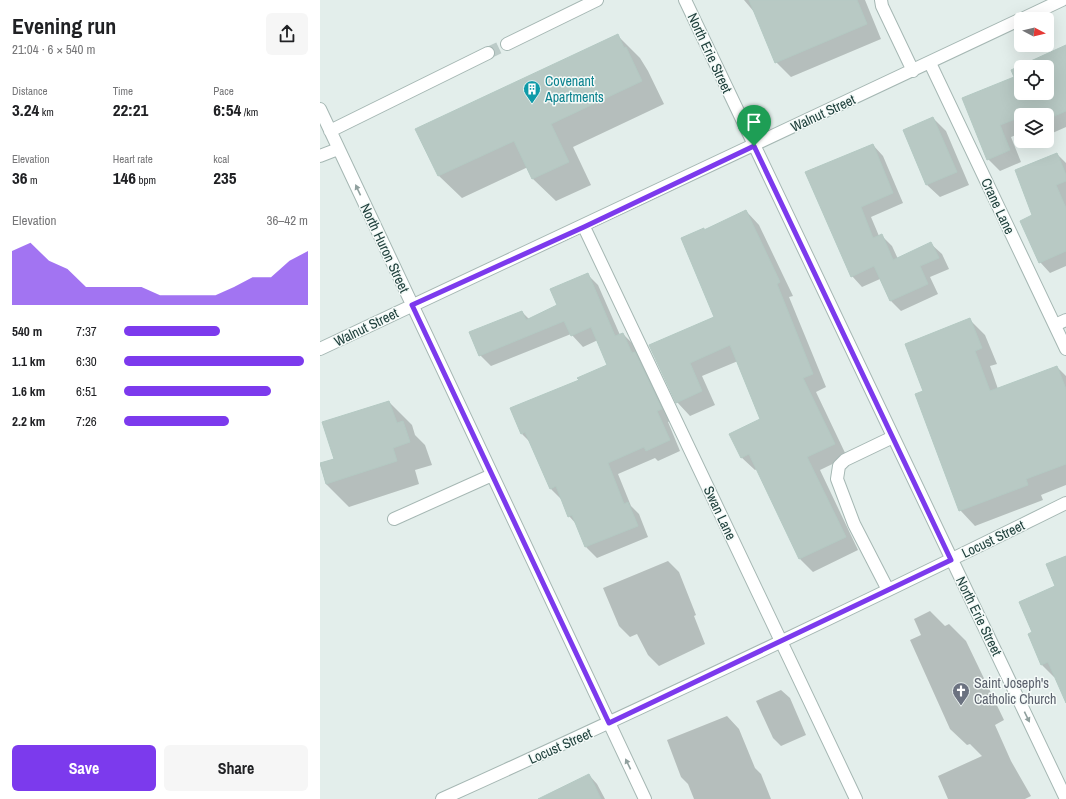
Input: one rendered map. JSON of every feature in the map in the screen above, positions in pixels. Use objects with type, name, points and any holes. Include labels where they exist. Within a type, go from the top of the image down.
[{"type":"street","points":[[507,44],[597,0]]},
{"type":"street","name":"North Erie Street","points":[[685,0],[951,560],[1063,786],[1066,799]]},
{"type":"street","points":[[881,0],[882,6],[912,71]]},
{"type":"street","name":"Walnut Street","points":[[1037,12],[1062,0]]},
{"type":"street","name":"Walnut Street","points":[[320,349],[412,305],[584,227],[1014,23]]},
{"type":"street","points":[[330,131],[488,53]]},
{"type":"street","name":"Crane Lane","points":[[930,63],[1066,349]]},
{"type":"street","name":"North Huron Street","points":[[320,109],[645,799]]},
{"type":"street","points":[[320,156],[338,148]]},
{"type":"street","name":"Swan Lane","points":[[584,227],[856,799]]},
{"type":"street","points":[[1055,325],[1066,320]]},
{"type":"street","points":[[888,590],[854,524],[837,479],[839,466],[845,460],[893,437]]},
{"type":"street","points":[[394,519],[492,475]]},
{"type":"street","name":"Locust Street","points":[[442,799],[609,723],[951,560],[1066,503]]},
{"type":"building","points":[[749,0],[857,0],[867,24],[775,63]]},
{"type":"building","name":"Covenant Apartments","points":[[618,34],[624,48],[626,47],[642,81],[551,124],[569,162],[532,179],[514,141],[438,176],[415,129]]},
{"type":"building","points":[[1066,45],[1066,111],[1054,116],[1054,108],[1014,108],[1014,120],[1000,125],[1010,150],[987,160],[962,98],[1014,77],[1014,100],[1054,100],[1054,60],[1033,60],[1051,52],[1054,52],[1054,50]]},
{"type":"building","points":[[1014,69],[1014,77],[1011,70]]},
{"type":"building","points":[[933,117],[957,172],[926,185],[903,130]]},
{"type":"building","points":[[873,144],[893,193],[861,207],[873,238],[882,234],[893,260],[931,242],[939,258],[920,266],[928,284],[890,301],[874,266],[851,277],[805,172]]},
{"type":"building","points":[[1057,153],[1066,175],[1066,181],[1056,185],[1066,208],[1066,251],[1039,263],[1020,221],[1032,215],[1015,170]]},
{"type":"building","points":[[746,210],[780,282],[777,284],[813,374],[803,378],[835,444],[807,457],[846,537],[799,559],[749,454],[741,458],[729,434],[760,419],[730,345],[690,363],[702,391],[676,403],[649,345],[714,317],[681,238],[704,228],[704,230]]},
{"type":"building","points":[[588,273],[615,336],[623,333],[632,353],[635,352],[662,409],[657,411],[670,440],[646,451],[644,447],[608,463],[624,504],[628,502],[638,526],[585,547],[572,515],[568,517],[556,486],[550,489],[525,432],[521,434],[510,408],[579,380],[577,378],[607,365],[591,327],[571,336],[564,321],[479,356],[469,332],[522,311],[526,320],[557,305],[550,289]]},
{"type":"building","points":[[970,318],[982,348],[975,351],[990,391],[1057,366],[1066,389],[1066,464],[1026,479],[1028,485],[959,511],[915,394],[923,391],[905,344]]},
{"type":"building","points":[[389,401],[397,423],[403,421],[410,442],[393,448],[397,461],[326,484],[320,463],[334,459],[322,422]]},
{"type":"building","points":[[1066,556],[1066,703],[1048,662],[1041,665],[1028,634],[1032,632],[1019,602],[1055,586],[1046,564]]},
{"type":"building","points":[[589,774],[601,799],[538,799]]},
{"type":"tunnel","points":[[488,53],[507,44]]},
{"type":"place","name":"Covenant Apartments","points":[[532,104]]},
{"type":"place","name":"Saint Joseph's Catholic Church","points":[[961,706]]},
{"type":"route","points":[[754,146],[951,560],[609,723],[412,305],[584,227],[754,146]]}]
